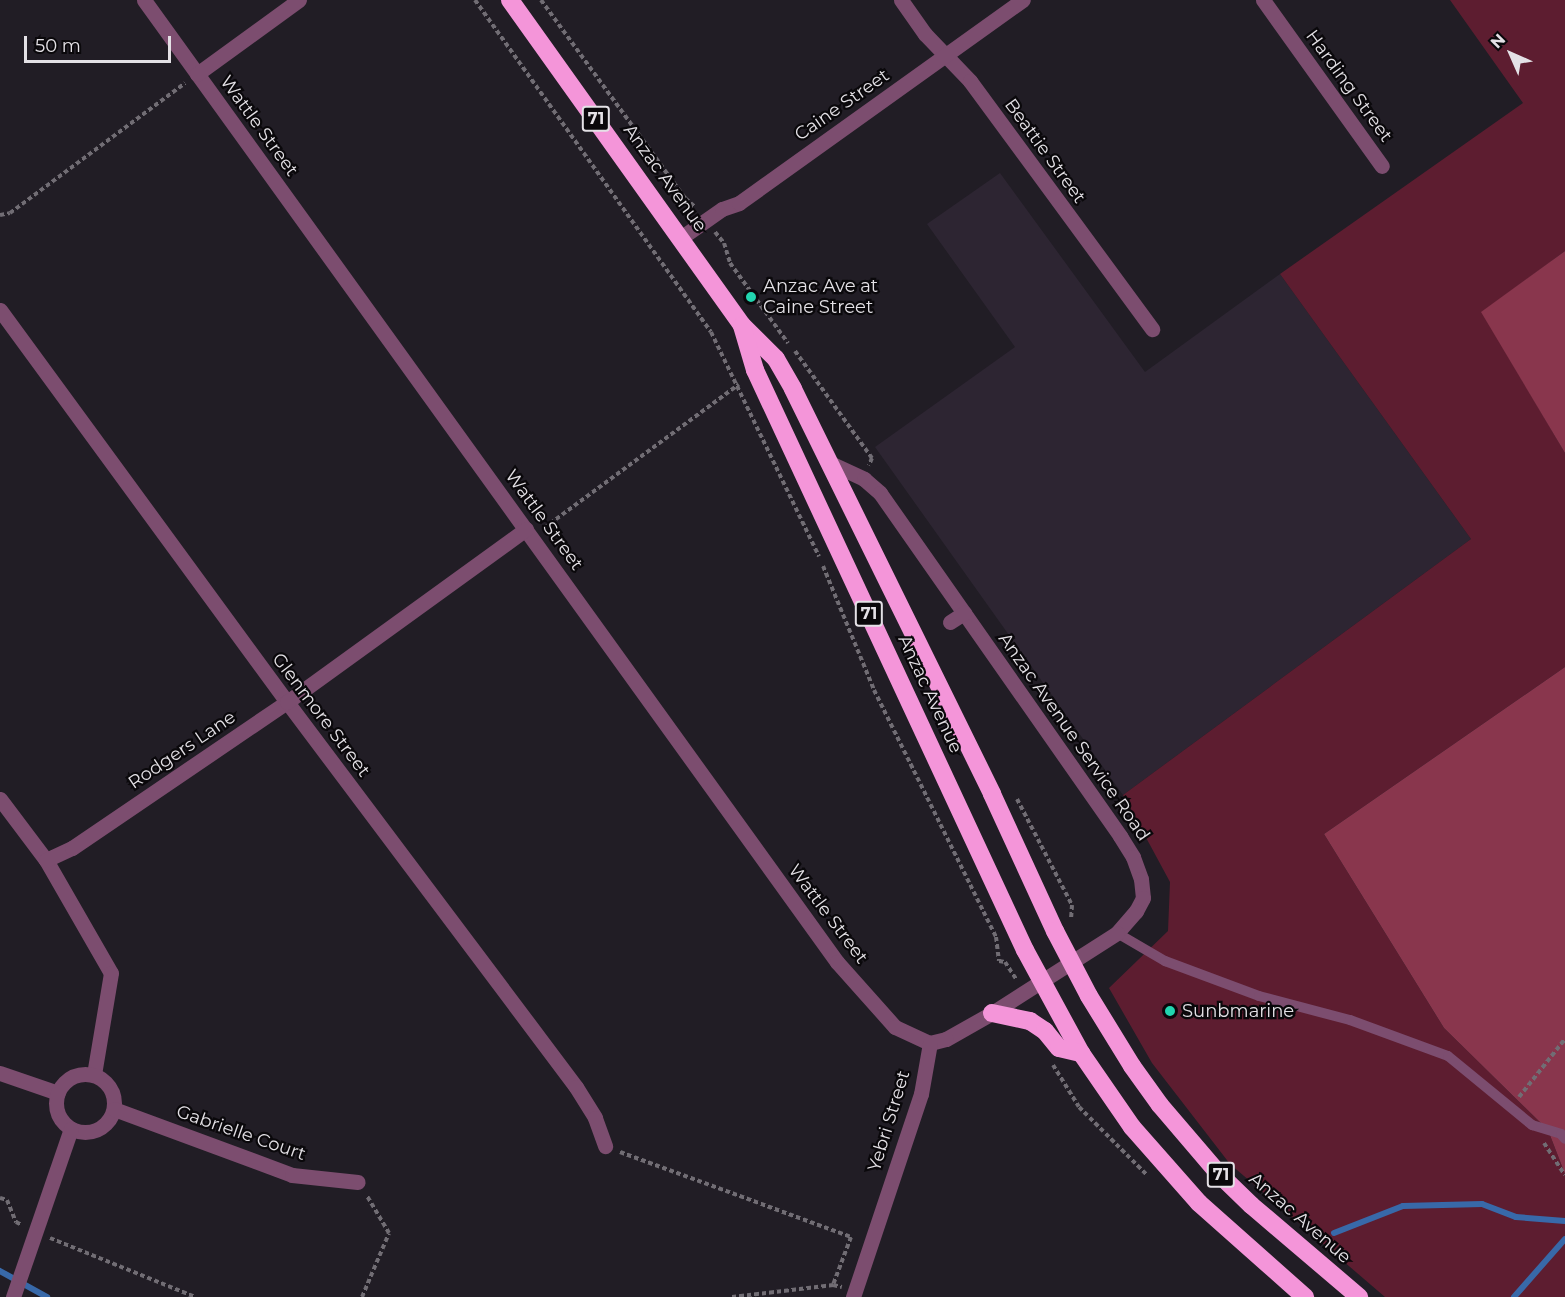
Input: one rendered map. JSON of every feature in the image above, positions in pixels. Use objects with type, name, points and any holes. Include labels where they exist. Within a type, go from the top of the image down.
[{"type":"highway","name":"Anzac Avenue","points":[[510,0],[682,237],[742,325],[776,358],[992,794],[1071,962],[1132,1066],[1189,1141],[1251,1205],[1359,1297]]},
{"type":"highway","name":"Anzac Avenue","points":[[742,325],[755,370],[1041,980],[1081,1053],[1132,1127],[1199,1203],[1305,1297]]},
{"type":"highway","points":[[992,1013],[1030,1021],[1045,1031],[1059,1048],[1081,1053]]},
{"type":"street","name":"Wattle Street","points":[[144,0],[837,962],[895,1027],[930,1043]]},
{"type":"street","points":[[197,74],[300,0]]},
{"type":"street","name":"Beattie Street","points":[[901,0],[926,34],[970,81],[1152,329]]},
{"type":"street","name":"Caine Street","points":[[682,237],[722,209],[739,203],[1023,0]]},
{"type":"street","name":"Harding Street","points":[[1263,0],[1382,166]]},
{"type":"street","name":"Glenmore Street","points":[[0,310],[287,702],[576,1087],[595,1118],[605,1146]]},
{"type":"street","name":"Anzac Avenue Service Road","points":[[828,462],[864,479],[880,493],[1133,857],[1141,879],[1143,898],[1136,911],[1117,933],[1071,962]]},
{"type":"street","name":"Rodgers Lane","points":[[46,860],[72,848],[287,702],[526,529]]},
{"type":"street","points":[[950,622],[964,613]]},
{"type":"street","points":[[0,799],[46,860],[111,973],[94,1076]]},
{"type":"street","points":[[930,1043],[946,1039],[992,1013],[1071,962]]},
{"type":"street","name":"Yebri Street","points":[[854,1294],[921,1094],[930,1043]]},
{"type":"street","points":[[0,1073],[58,1093]]},
{"type":"street","points":[[85,1074],[94,1076],[108,1085],[114,1101],[114,1109],[110,1118],[97,1129],[89,1132],[71,1129],[60,1117],[57,1109],[58,1093],[69,1079],[85,1074]]},
{"type":"street","name":"Gabrielle Court","points":[[114,1109],[292,1174],[358,1182]]},
{"type":"street","points":[[13,1297],[71,1129]]},
{"type":"lane","points":[[1117,933],[1165,961],[1259,996],[1350,1020],[1448,1056],[1532,1125],[1561,1134],[1565,1139]]},
{"type":"path","points":[[476,0],[687,296]]},
{"type":"path","points":[[541,0],[685,198],[698,210]]},
{"type":"path","points":[[0,215],[10,213],[197,74]]},
{"type":"path","points":[[526,529],[543,529],[755,370]]},
{"type":"path","points":[[1071,919],[1088,952]]},
{"type":"path","points":[[1511,1107],[1565,1039]]},
{"type":"path","points":[[1532,1125],[1565,1175]]},
{"type":"path","points":[[605,1146],[851,1237],[833,1285]]},
{"type":"path","points":[[358,1182],[390,1233],[363,1297]]},
{"type":"path","points":[[0,1198],[7,1200],[16,1222],[195,1297]]},
{"type":"path","points":[[732,1297],[833,1285],[854,1294]]},
{"type":"shaded area","points":[[1450,0],[1565,0],[1565,251],[1482,312],[1565,453],[1565,667],[1324,834],[1444,1028],[1548,1130],[1565,1174],[1565,1297],[1385,1297],[1230,1164],[1152,1063],[1109,988],[1168,931],[1170,882],[1123,795],[1471,539],[1280,274],[1523,103]]},
{"type":"shaded area","points":[[1000,173],[1145,372],[1280,274],[1471,539],[1123,795],[875,447],[1015,347],[927,224]]},
{"type":"shaded area","points":[[1565,251],[1565,453],[1481,312]]},
{"type":"shaded area","points":[[1565,667],[1565,1174],[1548,1130],[1444,1028],[1324,834]]},
{"type":"waterway","points":[[1334,1233],[1403,1206],[1482,1204],[1516,1217],[1565,1221]]},
{"type":"waterway","points":[[1514,1297],[1565,1239]]},
{"type":"waterway","points":[[0,1271],[47,1297]]},
{"type":"place","name":"Anzac Ave at Caine Street","points":[[751,297]]},
{"type":"place","name":"Sunbmarine","points":[[1170,1011]]}]
